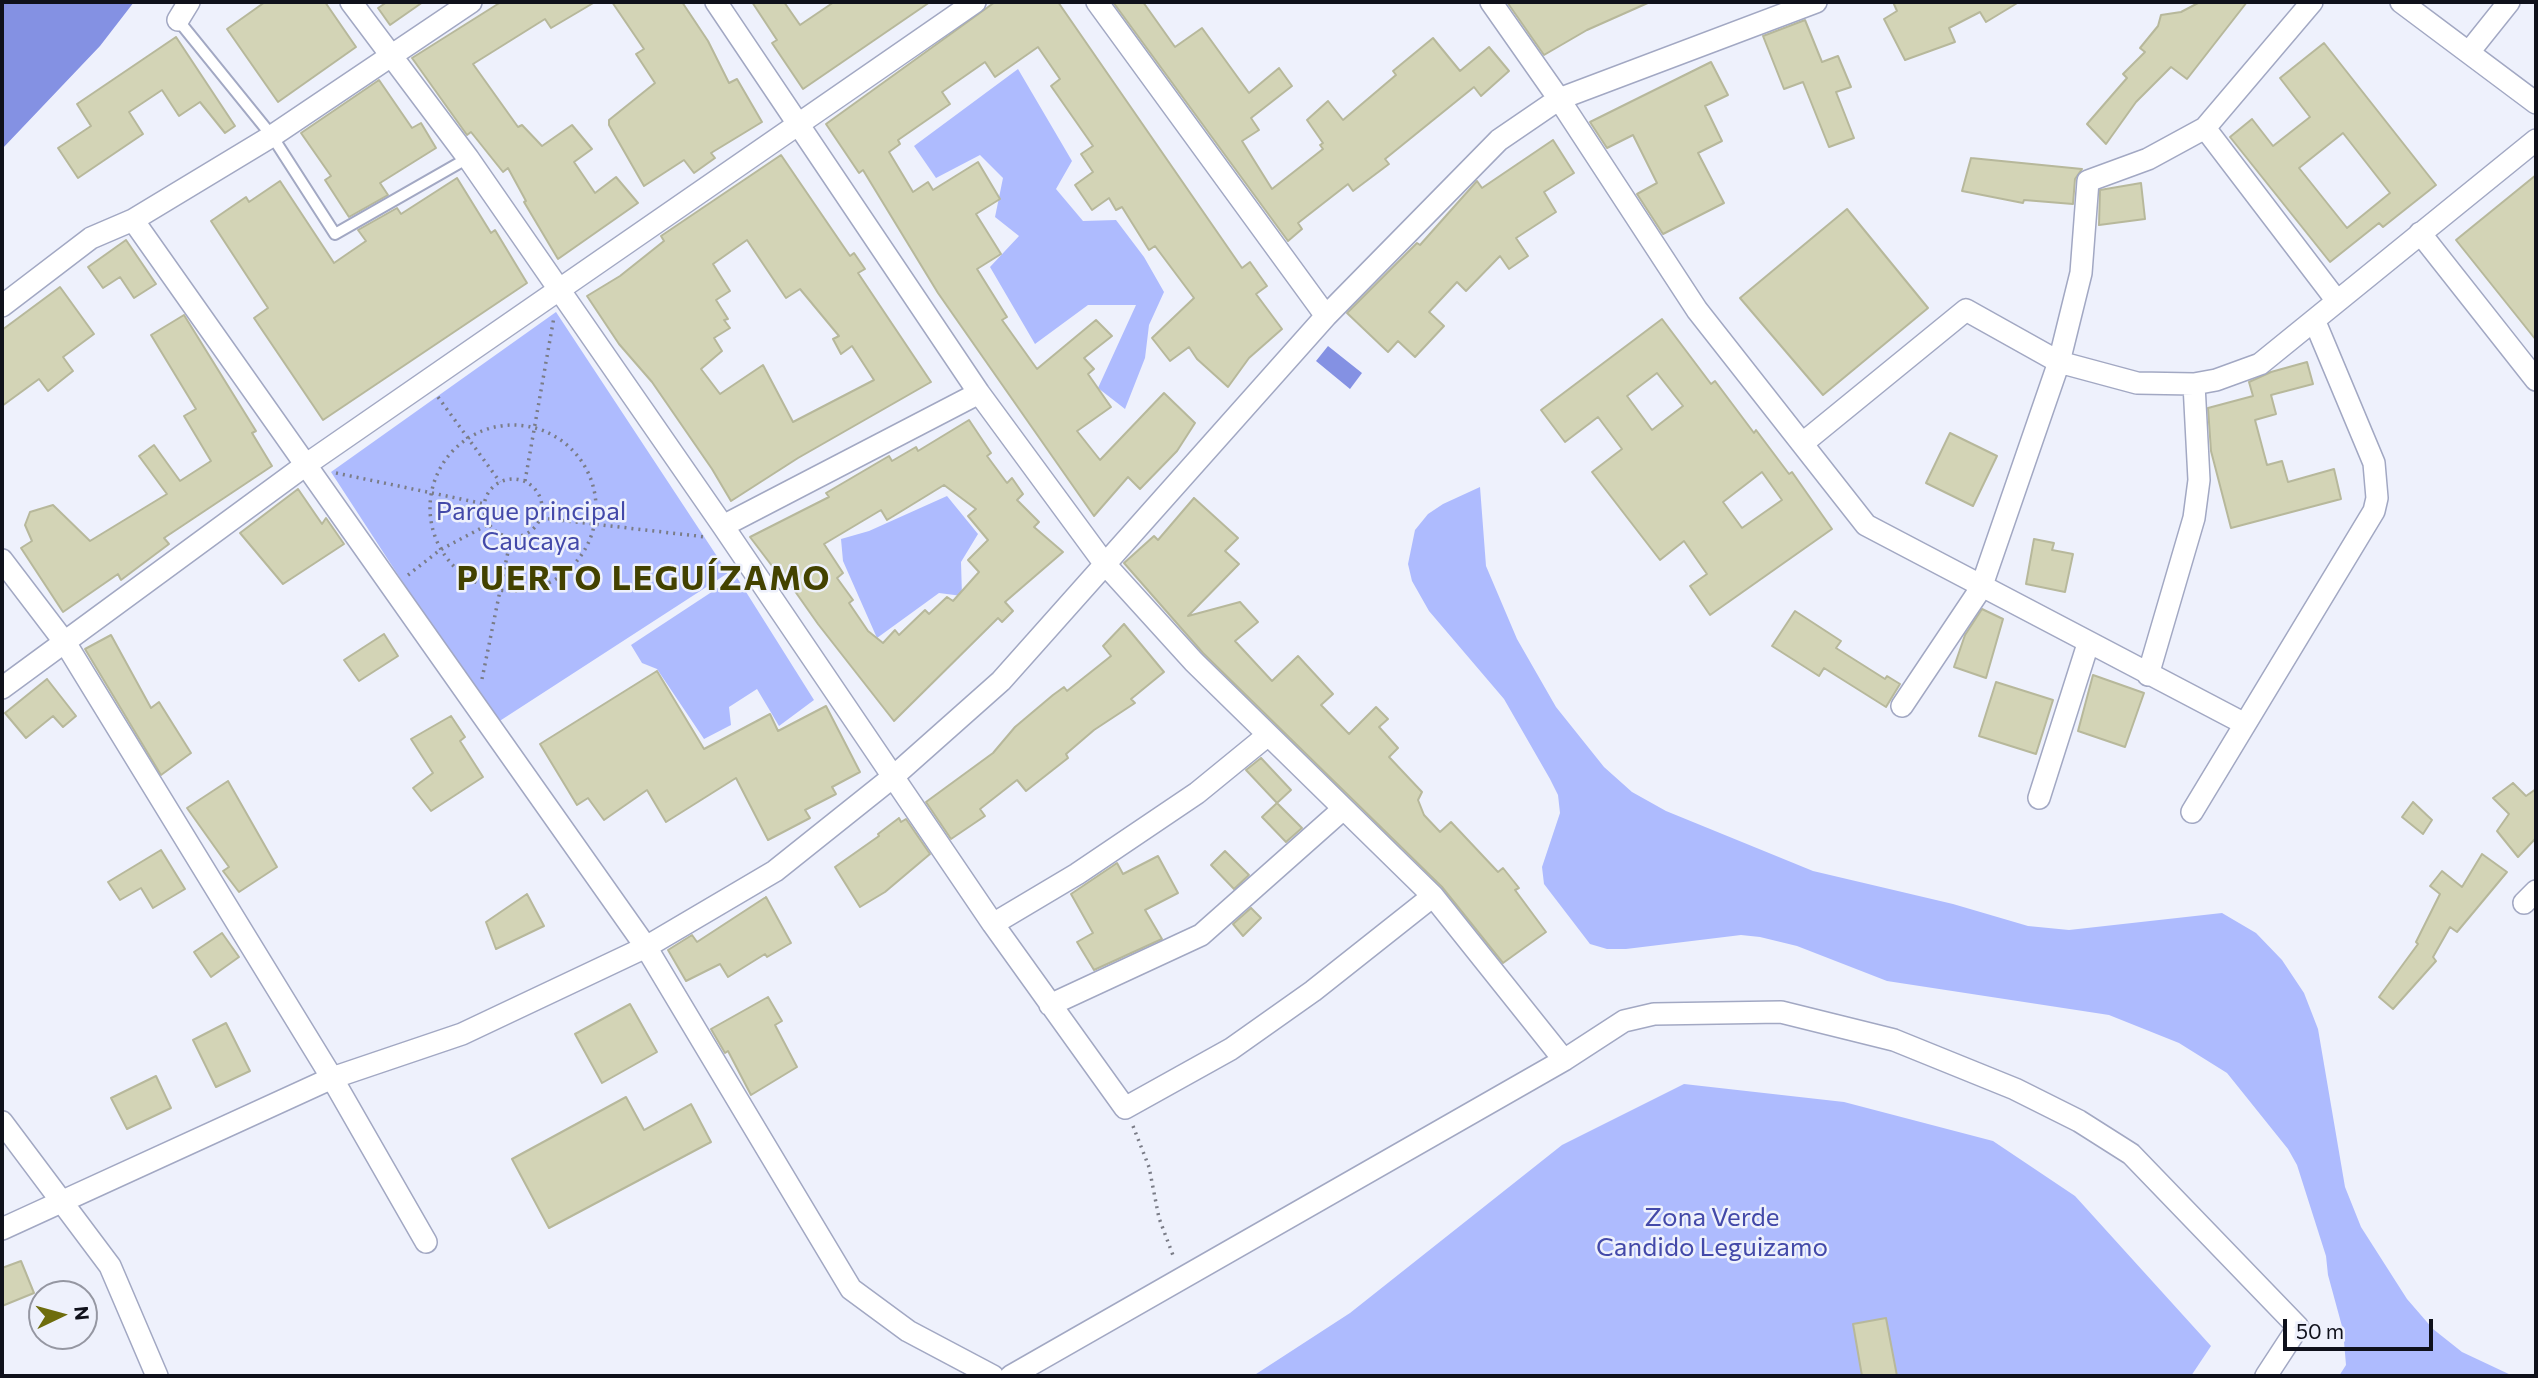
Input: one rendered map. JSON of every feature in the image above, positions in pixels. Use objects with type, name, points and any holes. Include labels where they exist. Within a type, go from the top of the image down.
[{"type":"street","points":[[351,2],[468,158],[723,526],[993,924],[1125,1108],[1231,1049],[1313,991],[1433,895]]},
{"type":"street","points":[[2,306],[91,238],[133,220],[272,136],[471,2]]},
{"type":"street","points":[[716,2],[979,393],[1104,563],[1194,663],[1342,810],[1433,895],[1564,1060]]},
{"type":"street","points":[[2,688],[66,644],[307,464],[797,122],[975,2]]},
{"type":"street","points":[[1097,2],[1326,316]]},
{"type":"street","points":[[1491,2],[1559,99],[1697,310],[1866,525],[1981,588],[2245,724]]},
{"type":"street","points":[[2,1229],[332,1078],[462,1034],[646,947],[775,871],[894,776],[1001,681],[1326,316],[1500,139],[1559,99],[1816,2]]},
{"type":"street","points":[[1902,706],[1981,588],[2059,362],[2081,273],[2088,181],[2148,159],[2205,128],[2312,2]]},
{"type":"street","points":[[2401,2],[2536,103]]},
{"type":"street","points":[[2469,52],[2509,2]]},
{"type":"street","points":[[2205,128],[2337,301]]},
{"type":"street","points":[[1802,443],[1966,310],[2059,362],[2137,383],[2194,384],[2216,380],[2260,364],[2536,140]]},
{"type":"street","points":[[133,220],[646,947],[852,1289],[908,1331],[993,1376]]},
{"type":"street","points":[[2420,233],[2536,380]]},
{"type":"street","points":[[2192,812],[2374,511],[2377,498],[2374,463],[2315,322]]},
{"type":"street","points":[[2148,675],[2194,518],[2199,480],[2194,384]]},
{"type":"street","points":[[723,526],[979,393]]},
{"type":"street","points":[[2,560],[66,644],[332,1078],[426,1242]]},
{"type":"street","points":[[2039,798],[2088,644]]},
{"type":"street","points":[[993,924],[1077,874],[1197,793],[1268,735]]},
{"type":"street","points":[[1050,1005],[1201,935],[1342,810]]},
{"type":"street","points":[[1011,1376],[1564,1060],[1624,1021],[1654,1014],[1780,1012],[1894,1040],[2015,1088],[2079,1121],[2131,1154],[2298,1327],[2266,1376]]},
{"type":"street","points":[[2,1122],[110,1266],[157,1376]]},
{"type":"lane","points":[[183,11],[272,136],[335,234],[468,158]]},
{"type":"path","points":[[525,481],[559,290]]},
{"type":"path","points":[[426,381],[500,482]]},
{"type":"path","points":[[535,426],[558,436],[584,463],[596,497],[597,524],[578,562],[553,583],[522,592],[500,592],[461,575],[440,550],[430,522],[430,492],[441,464],[467,437],[487,427],[535,426]]},
{"type":"path","points":[[307,464],[485,504]]},
{"type":"path","points":[[514,478],[525,481],[540,496],[541,518],[534,528],[523,535],[511,537],[499,533],[489,524],[485,504],[488,494],[500,482],[514,478]]},
{"type":"path","points":[[541,518],[706,537],[723,526]]},
{"type":"path","points":[[391,588],[440,550],[489,524]]},
{"type":"path","points":[[475,708],[511,537]]},
{"type":"path","points":[[1125,1108],[1149,1167],[1165,1236],[1184,1279]]},
{"type":"green space","points":[[1018,69],[1072,161],[1056,189],[1083,221],[1116,220],[1144,257],[1164,292],[1149,325],[1145,358],[1125,409],[1098,388],[1136,305],[1088,305],[1035,344],[990,267],[1019,236],[995,217],[1003,178],[980,155],[936,178],[914,146]]},
{"type":"green space","name":"Parque principal Caucaya","points":[[556,312],[728,573],[495,724],[331,472]]},
{"type":"green space","points":[[1480,487],[1486,566],[1517,639],[1556,707],[1604,767],[1632,792],[1666,811],[1813,871],[1953,904],[2028,926],[2069,930],[2222,913],[2256,933],[2282,960],[2304,993],[2318,1029],[2345,1187],[2361,1227],[2407,1299],[2433,1329],[2462,1352],[2513,1376],[2339,1376],[2346,1365],[2343,1330],[2328,1275],[2326,1256],[2297,1165],[2288,1149],[2227,1073],[2179,1043],[2109,1015],[1887,981],[1797,946],[1760,937],[1741,935],[1626,949],[1607,949],[1590,944],[1544,884],[1542,867],[1560,813],[1558,795],[1504,699],[1429,611],[1412,581],[1408,564],[1415,530],[1428,514],[1443,504]]},
{"type":"green space","points":[[947,496],[978,534],[961,562],[962,596],[939,593],[877,638],[843,561],[841,539],[869,531]]},
{"type":"green space","points":[[736,576],[814,700],[779,726],[757,689],[729,707],[731,725],[704,739],[657,669],[642,663],[631,645]]},
{"type":"green space","name":"Zona Verde Candido Leguizamo","points":[[1684,1084],[1844,1102],[1993,1141],[2075,1196],[2211,1346],[2191,1376],[1253,1376],[1350,1313],[1562,1145]]},
{"type":"shaded area","points":[[2,2],[134,2],[100,46],[2,149]]},
{"type":"shaded area","points":[[1328,346],[1362,373],[1350,389],[1316,361]]},
{"type":"building","points":[[265,2],[325,2],[356,47],[278,102],[227,29]]},
{"type":"building","points":[[387,2],[423,2],[390,25],[378,8]]},
{"type":"building","points":[[501,2],[595,2],[551,28],[545,19],[473,64],[518,127],[522,125],[542,146],[572,125],[592,149],[574,162],[595,193],[616,177],[638,203],[558,259],[524,202],[526,201],[508,168],[503,172],[471,132],[467,135],[412,58]]},
{"type":"building","points":[[612,2],[682,2],[708,41],[729,83],[737,79],[762,122],[711,153],[715,158],[694,173],[684,160],[644,186],[609,125],[609,120],[655,83],[636,54],[644,49]]},
{"type":"building","points":[[752,2],[784,2],[800,25],[834,2],[930,2],[803,89],[772,43],[777,40]]},
{"type":"building","points":[[995,2],[1058,2],[1242,268],[1250,262],[1267,286],[1256,294],[1282,329],[1249,358],[1228,387],[1197,359],[1189,347],[1170,361],[1152,338],[1194,298],[1155,246],[1149,250],[1122,207],[1116,210],[1109,198],[1092,210],[1075,185],[1093,172],[1081,154],[1093,146],[1051,86],[1060,79],[1038,47],[995,77],[985,62],[942,92],[950,104],[898,140],[900,144],[889,152],[913,192],[928,182],[933,190],[978,162],[1000,199],[976,214],[1001,254],[977,269],[1007,317],[1002,320],[1037,369],[1096,320],[1112,336],[1084,358],[1094,369],[1088,374],[1111,407],[1077,431],[1100,460],[1164,393],[1195,423],[1177,451],[1140,489],[1128,477],[1094,516],[938,293],[863,170],[859,173],[826,124]]},
{"type":"building","points":[[1113,2],[1143,2],[1175,47],[1202,28],[1249,93],[1279,68],[1292,86],[1251,118],[1259,130],[1242,141],[1272,189],[1323,149],[1320,145],[1323,143],[1307,120],[1328,101],[1343,120],[1396,75],[1393,71],[1433,38],[1460,71],[1489,47],[1509,71],[1481,96],[1474,87],[1385,159],[1389,164],[1353,191],[1348,184],[1298,223],[1302,229],[1288,241]]},
{"type":"building","points":[[1507,2],[1650,2],[1587,30],[1544,55]]},
{"type":"building","points":[[1893,2],[2019,2],[1986,22],[1980,12],[1949,28],[1955,42],[1905,60],[1884,19],[1897,11]]},
{"type":"building","points":[[2200,2],[2247,2],[2187,79],[2171,67],[2136,102],[2106,144],[2087,124],[2127,78],[2123,74],[2145,52],[2140,48],[2158,26],[2161,15],[2181,12]]},
{"type":"building","points":[[1805,20],[1822,62],[1838,56],[1851,87],[1836,92],[1854,138],[1829,147],[1803,82],[1784,89],[1763,36]]},
{"type":"building","points":[[176,37],[235,126],[225,133],[200,102],[179,116],[162,90],[129,112],[143,134],[78,178],[58,148],[91,126],[77,104]]},
{"type":"building","points":[[2324,43],[2436,185],[2383,227],[2379,223],[2330,262],[2230,137],[2252,119],[2273,146],[2310,117],[2280,78]],"holes":[[[2343,133],[2390,193],[2347,228],[2299,168]]]},
{"type":"building","points":[[1711,62],[1728,95],[1705,106],[1722,141],[1698,153],[1724,203],[1663,234],[1637,194],[1657,183],[1633,135],[1607,148],[1590,122]]},
{"type":"building","points":[[379,80],[412,128],[421,123],[436,148],[380,183],[388,195],[349,217],[325,180],[331,176],[301,133]]},
{"type":"building","points":[[1553,140],[1574,173],[1544,192],[1556,212],[1516,238],[1528,256],[1509,269],[1500,256],[1466,291],[1457,282],[1429,312],[1444,326],[1415,357],[1398,341],[1388,352],[1347,313],[1417,243],[1420,245],[1477,181],[1482,188]]},
{"type":"building","points":[[781,155],[850,256],[854,253],[865,269],[858,273],[931,382],[798,458],[731,501],[652,382],[619,344],[587,296],[620,276],[664,241],[661,236]],"holes":[[[747,240],[786,298],[800,289],[839,336],[833,339],[841,354],[852,346],[874,380],[793,422],[763,365],[720,394],[701,369],[722,351],[714,338],[730,328],[724,320],[728,319],[716,300],[730,291],[713,264]]]},
{"type":"building","points":[[1971,158],[2082,169],[2075,179],[2073,204],[2024,200],[2023,203],[1962,191]]},
{"type":"building","points":[[2536,175],[2536,340],[2456,240]]},
{"type":"building","points":[[457,178],[491,233],[495,230],[527,283],[323,420],[254,318],[268,308],[211,221],[246,197],[249,202],[280,181],[334,263],[366,241],[358,230],[397,208],[401,214]]},
{"type":"building","points":[[2141,183],[2145,219],[2099,225],[2100,190]]},
{"type":"building","points":[[1847,209],[1928,308],[1823,395],[1740,298]]},
{"type":"building","points":[[126,240],[156,284],[134,298],[120,277],[103,288],[88,267]]},
{"type":"building","points":[[60,287],[94,334],[63,357],[73,371],[48,391],[39,379],[2,406],[2,330]]},
{"type":"building","points":[[184,315],[256,431],[252,433],[272,466],[164,538],[169,544],[121,580],[118,574],[63,612],[21,548],[32,541],[25,525],[30,512],[53,505],[90,541],[167,494],[139,456],[154,445],[180,481],[211,461],[184,416],[196,409],[151,335]]},
{"type":"building","points":[[1662,319],[1711,384],[1715,381],[1754,433],[1756,430],[1789,474],[1792,472],[1832,529],[1710,615],[1690,586],[1707,574],[1684,541],[1660,560],[1592,472],[1622,449],[1598,417],[1565,442],[1541,410]],"holes":[[[1657,373],[1683,406],[1652,430],[1627,396]],[[1762,472],[1782,500],[1742,528],[1723,502]]]},
{"type":"building","points":[[2307,362],[2313,384],[2271,395],[2276,414],[2255,420],[2267,465],[2282,461],[2288,482],[2334,469],[2341,499],[2231,528],[2211,451],[2208,408],[2253,396],[2249,382],[2271,372]]},
{"type":"building","points":[[969,420],[991,453],[987,456],[1007,483],[1012,478],[1023,494],[1017,500],[1039,522],[1034,527],[1063,552],[1005,602],[1013,611],[1002,622],[998,618],[894,721],[785,577],[782,579],[750,537],[829,497],[826,493],[889,456],[892,461],[916,447],[918,451]],"holes":[[[944,485],[976,509],[968,516],[988,540],[968,560],[979,572],[953,601],[947,597],[929,614],[925,610],[899,635],[895,630],[883,643],[868,631],[849,603],[853,600],[837,578],[843,573],[824,544],[881,510],[887,520]]]},
{"type":"building","points":[[1950,433],[1997,456],[1973,506],[1926,483]]},
{"type":"building","points":[[298,489],[322,524],[326,518],[344,544],[283,584],[240,533]]},
{"type":"building","points":[[1194,498],[1238,538],[1225,551],[1239,564],[1188,616],[1240,602],[1258,622],[1235,641],[1272,681],[1298,656],[1333,694],[1321,705],[1349,734],[1376,707],[1388,719],[1379,727],[1398,748],[1389,757],[1422,792],[1418,800],[1424,815],[1440,832],[1451,822],[1498,872],[1503,868],[1519,888],[1515,890],[1546,932],[1503,963],[1442,887],[1203,653],[1124,563],[1154,536],[1158,540]]},
{"type":"building","points":[[2034,539],[2054,543],[2052,550],[2073,554],[2065,592],[2026,584]]},
{"type":"building","points":[[1982,609],[2003,619],[1986,678],[1954,667],[1965,635]]},
{"type":"building","points":[[1795,611],[1841,641],[1836,648],[1885,679],[1887,676],[1900,684],[1886,707],[1824,668],[1819,676],[1772,646]]},
{"type":"building","points":[[1124,624],[1164,672],[1131,699],[1135,703],[1094,730],[1066,754],[1068,758],[1026,791],[1017,780],[980,809],[985,816],[951,839],[926,802],[993,753],[1015,727],[1053,695],[1064,687],[1067,691],[1111,656],[1103,646]]},
{"type":"building","points":[[384,634],[398,656],[359,681],[344,660]]},
{"type":"building","points":[[111,635],[151,708],[159,702],[191,753],[161,775],[85,649]]},
{"type":"building","points":[[657,671],[704,749],[770,714],[778,731],[826,706],[860,772],[832,787],[836,794],[805,810],[810,818],[768,840],[736,778],[666,822],[647,790],[604,820],[588,798],[577,805],[540,744]]},
{"type":"building","points":[[2093,675],[2144,693],[2125,747],[2078,731]]},
{"type":"building","points":[[47,679],[76,716],[63,727],[53,716],[26,738],[5,713]]},
{"type":"building","points":[[1996,682],[2053,700],[2036,754],[1979,736]]},
{"type":"building","points":[[451,716],[465,737],[460,741],[483,777],[431,811],[413,788],[433,773],[411,739]]},
{"type":"building","points":[[1261,758],[1291,790],[1277,803],[1246,770]]},
{"type":"building","points":[[228,781],[277,867],[239,892],[223,871],[229,867],[187,808]]},
{"type":"building","points":[[2513,783],[2526,796],[2536,789],[2536,838],[2518,857],[2497,831],[2509,814],[2493,798]]},
{"type":"building","points":[[2413,802],[2432,820],[2423,834],[2402,817]]},
{"type":"building","points":[[1277,803],[1302,828],[1286,842],[1262,817]]},
{"type":"building","points":[[899,818],[901,822],[906,819],[930,854],[885,892],[860,907],[835,867],[879,836],[878,834]]},
{"type":"building","points":[[161,850],[185,889],[153,908],[141,888],[120,900],[108,882]]},
{"type":"building","points":[[1225,851],[1249,875],[1234,889],[1211,865]]},
{"type":"building","points":[[2482,854],[2507,872],[2457,932],[2450,927],[2433,957],[2436,961],[2393,1009],[2379,997],[2418,944],[2416,942],[2440,894],[2430,886],[2442,871],[2462,887]]},
{"type":"building","points":[[1158,856],[1178,893],[1145,910],[1162,939],[1094,970],[1077,942],[1093,933],[1071,894],[1117,863],[1123,874]]},
{"type":"building","points":[[527,894],[544,926],[496,949],[486,922]]},
{"type":"building","points":[[766,897],[791,943],[767,957],[765,954],[728,977],[720,964],[686,981],[668,950],[692,935],[697,942]]},
{"type":"building","points":[[1251,908],[1261,918],[1243,936],[1233,924]]},
{"type":"building","points":[[222,933],[239,957],[211,977],[194,952]]},
{"type":"building","points":[[768,997],[782,1021],[775,1025],[797,1067],[751,1095],[728,1051],[725,1053],[711,1029]]},
{"type":"building","points":[[630,1004],[657,1052],[602,1083],[575,1034]]},
{"type":"building","points":[[226,1023],[250,1071],[216,1087],[193,1040]]},
{"type":"building","points":[[156,1076],[171,1108],[127,1129],[111,1098]]},
{"type":"building","points":[[626,1097],[644,1130],[691,1104],[711,1142],[549,1228],[512,1159]]},
{"type":"building","points":[[21,1261],[29,1280],[28,1295],[2,1306],[2,1268]]},
{"type":"building","points":[[1886,1318],[1897,1376],[1862,1376],[1853,1324]]},
{"type":"district","name":"PUERTO LEGUÍZAMO","points":[[644,579]]}]
